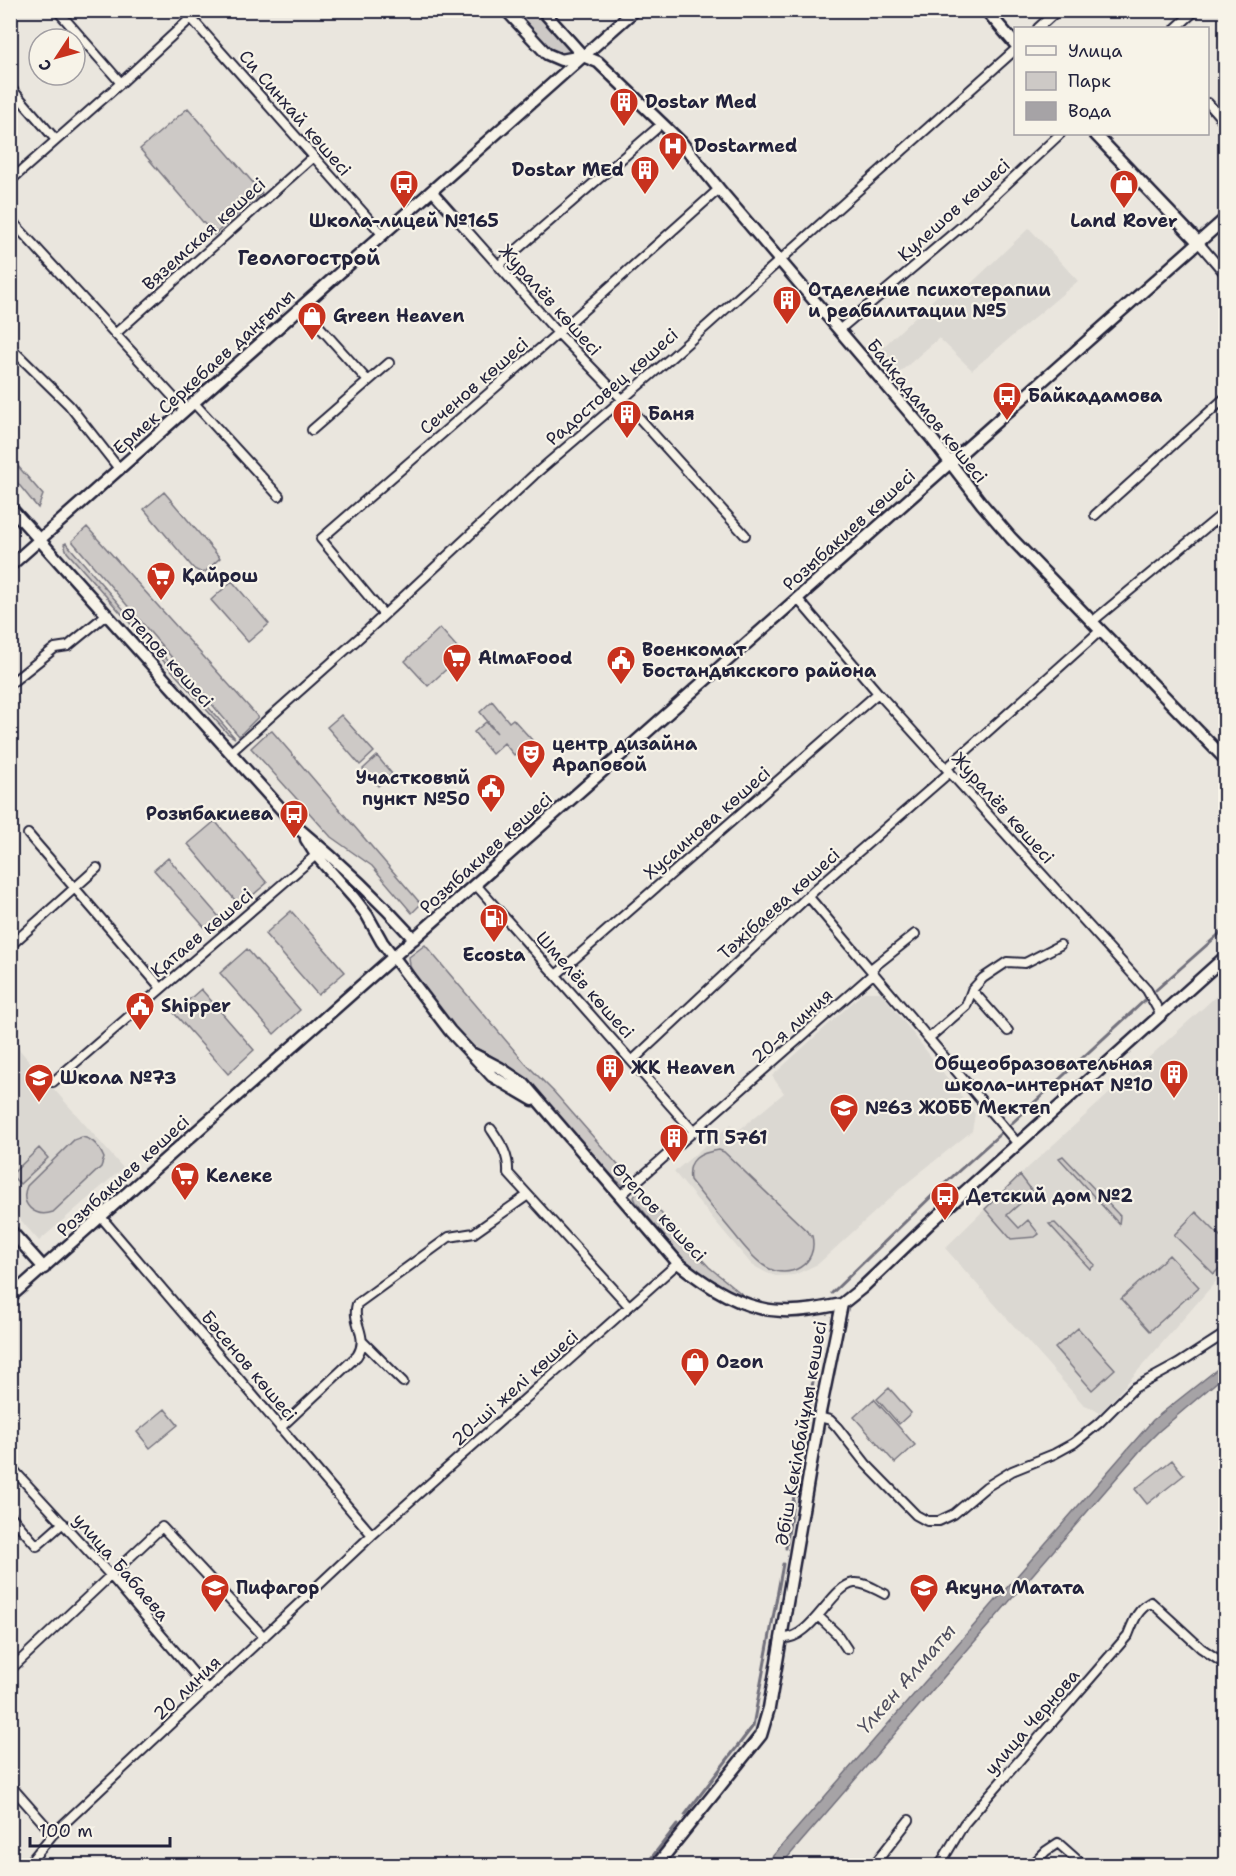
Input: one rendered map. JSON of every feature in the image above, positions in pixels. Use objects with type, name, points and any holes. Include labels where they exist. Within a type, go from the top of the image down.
[{"type":"street","points":[[57,10],[121,83]]},
{"type":"street","name":"Си Синхай көшесі","points":[[184,10],[383,235]]},
{"type":"street","points":[[507,10],[547,54],[561,60],[583,56]]},
{"type":"street","name":"Байқадамов көшесі","points":[[542,10],[583,56],[598,62],[681,142],[932,439],[1011,538],[1226,760]]},
{"type":"street","name":"Ермек Серкебаев даңғылы","points":[[10,566],[635,10]]},
{"type":"street","points":[[986,10],[1014,45]]},
{"type":"street","points":[[1039,27],[1058,10]]},
{"type":"street","points":[[1177,27],[1196,10]]},
{"type":"street","points":[[10,181],[191,18]]},
{"type":"street","name":"Радостовец көшесі","points":[[231,752],[418,587],[534,475],[781,260],[1014,49]]},
{"type":"street","points":[[10,87],[56,140]]},
{"type":"street","points":[[1209,104],[1226,124]]},
{"type":"street","points":[[498,266],[656,129]]},
{"type":"street","name":"Кулешов көшесі","points":[[839,330],[962,226],[1059,135]]},
{"type":"street","points":[[1096,135],[1198,242],[1226,275]]},
{"type":"street","name":"Вяземская көшесі","points":[[115,334],[313,157]]},
{"type":"street","name":"Сеченов көшесі","points":[[384,615],[321,539],[558,333],[719,189]]},
{"type":"street","name":"Журалёв көшесі","points":[[432,191],[558,333],[622,399],[745,535]]},
{"type":"street","name":"Розыбакиев көшесі","points":[[10,1298],[1226,218]]},
{"type":"street","points":[[10,219],[115,334],[279,496]]},
{"type":"street","points":[[302,307],[368,381]]},
{"type":"street","points":[[10,347],[69,405],[120,470]]},
{"type":"street","points":[[312,430],[389,363]]},
{"type":"street","points":[[1095,515],[1226,397]]},
{"type":"street","name":"Өтепов көшесі","points":[[10,507],[299,829],[326,852],[414,939]]},
{"type":"street","name":"Тәжібаева көшесі","points":[[632,1061],[808,896],[948,770],[1097,625],[1226,511]]},
{"type":"street","name":"Журалёв көшесі","points":[[797,598],[878,693],[1147,990],[1161,1015]]},
{"type":"street","points":[[10,684],[55,648],[68,646],[107,614]]},
{"type":"street","name":"Хусаинова көшесі","points":[[556,975],[878,693]]},
{"type":"street","name":"Өтепов көшесі","points":[[299,829],[316,855],[354,898],[394,957],[450,1031],[492,1076],[526,1095],[543,1108],[678,1263],[698,1279],[721,1292],[766,1309],[794,1311],[842,1304]]},
{"type":"street","points":[[28,834],[161,988]]},
{"type":"street","name":"Қатаев көшесі","points":[[53,1082],[316,855]]},
{"type":"street","points":[[10,946],[97,868]]},
{"type":"street","name":"Шмелёв көшесі","points":[[476,885],[694,1132]]},
{"type":"street","points":[[808,896],[1018,1144]]},
{"type":"street","name":"20-я линия","points":[[620,1196],[915,934]]},
{"type":"street","points":[[929,1038],[966,1006],[972,990],[983,978],[1007,962],[1025,963],[1060,945]]},
{"type":"street","name":"Әбіш Кекілбайұлы көшесі","points":[[656,1866],[761,1735],[769,1708],[819,1417],[842,1304],[1226,956]]},
{"type":"street","points":[[972,990],[1008,1031]]},
{"type":"street","points":[[491,1129],[503,1146],[509,1160],[508,1173],[629,1306]]},
{"type":"street","points":[[280,1428],[357,1356],[362,1348],[363,1342],[356,1317],[357,1304],[449,1238],[474,1233],[528,1195]]},
{"type":"street","name":"Бәсенов көшесі","points":[[101,1217],[372,1535]]},
{"type":"street","points":[[10,1230],[44,1268]]},
{"type":"street","name":"20-ші желі көшесі","points":[[372,1535],[678,1263]]},
{"type":"street","points":[[819,1417],[830,1420],[837,1427],[867,1464],[916,1515],[927,1521],[939,1521],[954,1514],[986,1487],[1012,1471],[1074,1443],[1099,1423],[1134,1388],[1178,1364],[1226,1333]]},
{"type":"street","points":[[363,1342],[403,1382]]},
{"type":"street","name":"улица Бабаева","points":[[10,1466],[111,1576],[208,1690]]},
{"type":"street","points":[[10,1515],[37,1546],[63,1523]]},
{"type":"street","points":[[10,1670],[162,1527],[264,1637]]},
{"type":"street","name":"20 линия","points":[[27,1866],[53,1834],[372,1535]]},
{"type":"street","points":[[781,1638],[793,1637],[819,1616],[847,1585],[864,1584],[885,1594]]},
{"type":"street","name":"улица Чернова","points":[[939,1866],[964,1824],[1128,1635],[1136,1614],[1142,1607],[1151,1602],[1201,1648],[1226,1665]]},
{"type":"street","points":[[819,1616],[837,1634],[847,1649]]},
{"type":"street","points":[[10,1785],[53,1834]]},
{"type":"street","points":[[873,1866],[909,1820]]},
{"type":"street","points":[[1031,1866],[1058,1843],[1084,1866]]},
{"type":"shaded area","points":[[1029,228],[1078,281],[972,370],[939,338],[899,373],[879,351],[939,294],[958,296]]},
{"type":"shaded area","points":[[1225,988],[1225,1271],[1101,1413],[1083,1404],[945,1248],[1020,1175]]},
{"type":"shaded area","name":"№63 ЖОББ Мектеп","points":[[864,992],[881,992],[975,1114],[972,1131],[902,1187],[818,1264],[794,1275],[776,1276],[752,1265],[674,1172],[731,1124],[738,1131],[784,1093],[772,1076]]},
{"type":"shaded area","name":"Школа №73","points":[[10,1039],[123,1168],[39,1241],[11,1209]]},
{"type":"green space","points":[[514,11],[538,11],[578,55],[554,56]]},
{"type":"green space","points":[[188,108],[262,193],[214,235],[140,149]]},
{"type":"green space","points":[[10,457],[43,495],[38,508],[11,475]]},
{"type":"green space","points":[[164,492],[220,558],[205,572],[194,569],[144,509]]},
{"type":"green space","points":[[87,527],[258,717],[239,736],[72,541]]},
{"type":"green space","points":[[66,543],[235,738],[227,733],[67,552],[64,544]]},
{"type":"green space","points":[[232,581],[269,624],[248,642],[211,600]]},
{"type":"green space","points":[[440,628],[463,654],[428,686],[405,661]]},
{"type":"green space","points":[[492,701],[509,722],[513,719],[532,740],[514,755],[504,743],[492,754],[474,732],[486,722],[497,733],[480,712]]},
{"type":"green space","points":[[341,715],[374,752],[360,765],[327,727]]},
{"type":"green space","points":[[272,731],[421,904],[412,913],[372,866],[331,837],[251,748]]},
{"type":"green space","points":[[377,756],[392,774],[378,786],[363,769]]},
{"type":"green space","points":[[215,821],[267,883],[240,906],[188,844]]},
{"type":"green space","points":[[168,858],[220,918],[207,930],[154,870]]},
{"type":"green space","points":[[291,911],[345,972],[318,995],[265,934]]},
{"type":"green space","points":[[425,945],[525,1063],[554,1092],[631,1180],[630,1185],[624,1186],[616,1180],[521,1076],[490,1055],[471,1046],[439,1010],[410,966],[409,957]]},
{"type":"green space","points":[[247,949],[300,1010],[274,1034],[220,973]]},
{"type":"green space","points":[[201,989],[254,1050],[228,1074],[174,1013]]},
{"type":"green space","points":[[82,1137],[96,1144],[100,1150],[104,1158],[101,1167],[53,1212],[40,1213],[30,1208],[25,1199],[27,1186],[74,1140]]},
{"type":"green space","points":[[39,1148],[48,1158],[20,1184],[11,1175]]},
{"type":"green space","points":[[719,1150],[724,1152],[812,1236],[813,1246],[807,1262],[793,1271],[784,1272],[775,1271],[761,1264],[690,1180],[690,1167],[696,1158]]},
{"type":"green space","points":[[1063,1156],[1120,1216],[1119,1224],[1059,1158]]},
{"type":"green space","points":[[1020,1175],[1033,1192],[1007,1215],[1019,1228],[1028,1220],[1039,1234],[1035,1237],[1011,1239],[985,1209]]},
{"type":"green space","points":[[640,1188],[709,1267],[743,1295],[729,1290],[686,1263],[636,1202],[634,1197]]},
{"type":"green space","points":[[1196,1212],[1225,1241],[1225,1262],[1214,1274],[1174,1235]]},
{"type":"green space","points":[[1055,1223],[1095,1265],[1090,1269],[1049,1224]]},
{"type":"green space","points":[[1169,1255],[1199,1287],[1150,1331],[1121,1299]]},
{"type":"green space","points":[[1078,1328],[1115,1369],[1092,1390],[1055,1348]]},
{"type":"green space","points":[[889,1388],[911,1413],[899,1424],[877,1399]]},
{"type":"green space","points":[[874,1399],[915,1445],[895,1463],[854,1417]]},
{"type":"green space","points":[[165,1409],[178,1425],[150,1448],[137,1432]]},
{"type":"green space","points":[[1172,1460],[1184,1475],[1147,1504],[1135,1489]]},
{"type":"water","points":[[1225,1363],[1225,1375],[1145,1445],[781,1865],[765,1865],[1153,1420]]},
{"type":"waterway","points":[[1156,990],[1226,928]]},
{"type":"waterway","points":[[1011,1124],[1145,1000]]},
{"type":"waterway","points":[[832,1293],[942,1186],[1000,1134]]},
{"type":"waterway","points":[[805,1426],[815,1370]]},
{"type":"waterway","points":[[786,1548],[795,1489]]},
{"type":"waterway","points":[[685,1815],[753,1726],[783,1564]]},
{"type":"waterway","points":[[645,1866],[677,1825]]},
{"type":"place","name":"Dostar Med","points":[[624,128]]},
{"type":"place","name":"Dostarmed","points":[[673,172]]},
{"type":"place","name":"Dostar MEd","points":[[645,196]]},
{"type":"place","name":"Школа-лицей №165","points":[[404,210]]},
{"type":"place","name":"Land Rover","points":[[1124,210]]},
{"type":"place","name":"Отделение психотерапии и реабилитации №5","points":[[787,326]]},
{"type":"place","name":"Green Heaven","points":[[312,342]]},
{"type":"place","name":"Байкадамова","points":[[1007,422]]},
{"type":"place","name":"Баня","points":[[627,440]]},
{"type":"place","name":"Қайрош","points":[[161,602]]},
{"type":"place","name":"AlmaFood","points":[[457,684]]},
{"type":"place","name":"Военкомат Бостандыкского района","points":[[621,686]]},
{"type":"place","name":"центр дизайна Араповой","points":[[531,780]]},
{"type":"place","name":"Участковый пункт №50","points":[[491,814]]},
{"type":"place","name":"Розыбакиева","points":[[294,840]]},
{"type":"place","name":"Ecosta","points":[[494,944]]},
{"type":"place","name":"Shipper","points":[[140,1032]]},
{"type":"place","name":"ЖК Heaven","points":[[610,1094]]},
{"type":"place","name":"Общеобразовательная школа-интернат №10","points":[[1174,1100]]},
{"type":"place","name":"Школа №73","points":[[39,1104]]},
{"type":"place","name":"№63 ЖОББ Мектеп","points":[[844,1134]]},
{"type":"place","name":"ТП 5761","points":[[674,1164]]},
{"type":"place","name":"Келеке","points":[[185,1202]]},
{"type":"place","name":"Детский дом №2","points":[[945,1222]]},
{"type":"place","name":"Ozon","points":[[695,1388]]},
{"type":"place","name":"Пифагор","points":[[215,1614]]},
{"type":"place","name":"Акуна Матата","points":[[924,1614]]},
{"type":"district","name":"Геологострой","points":[[309,258]]},
{"type":"water label","name":"Үлкен Алматы","points":[[906,1679]]}]
